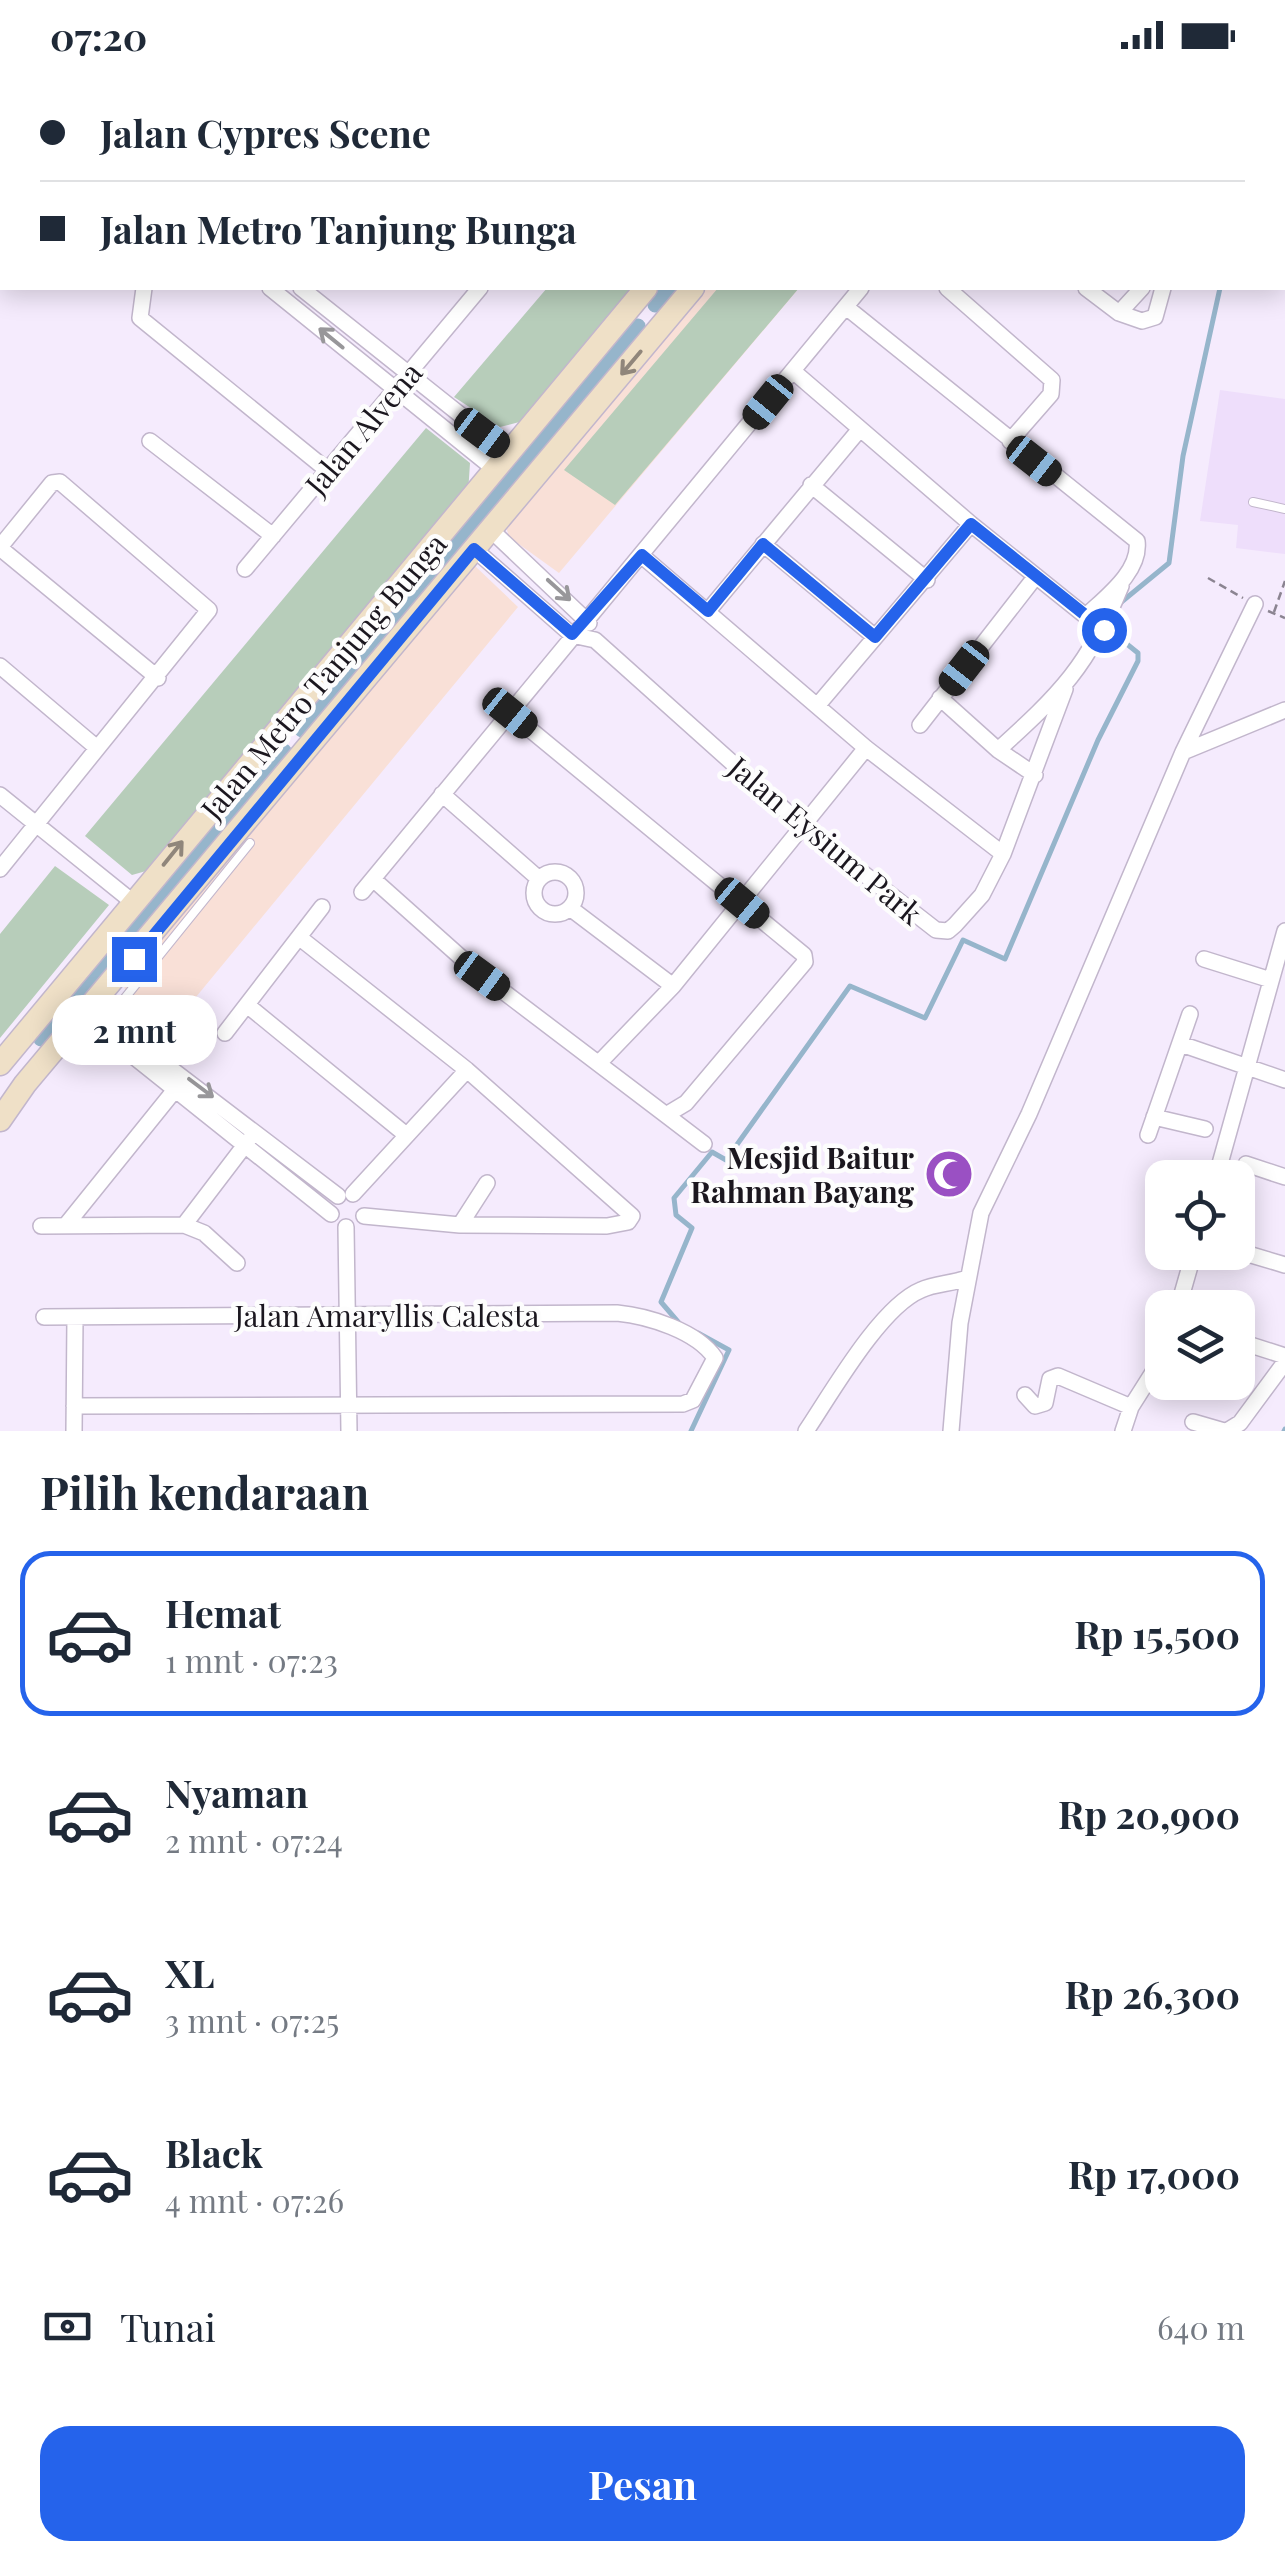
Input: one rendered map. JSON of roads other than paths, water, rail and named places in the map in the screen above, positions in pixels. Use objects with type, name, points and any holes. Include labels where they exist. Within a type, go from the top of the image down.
[{"type":"main road","name":"Jalan Metro Tanjung Bunga","points":[[0,1120],[9,1087],[141,965],[305,752],[691,290]]},
{"type":"main road","name":"Jalan Metro Tanjung Bunga","points":[[0,1064],[639,296]]},
{"type":"main road","points":[[639,296],[660,328]]},
{"type":"main road","points":[[280,729],[305,752]]},
{"type":"street","points":[[144,290],[140,318],[328,470]]},
{"type":"street","points":[[273,290],[393,388],[500,460]]},
{"type":"street","points":[[284,299],[297,290]]},
{"type":"street","points":[[302,290],[407,376],[500,460]]},
{"type":"street","name":"Jalan Alvena","points":[[245,569],[393,388],[407,376],[473,290]]},
{"type":"street","points":[[704,1144],[368,885],[859,290]]},
{"type":"street","points":[[949,290],[1052,380],[1050,394],[1010,441]]},
{"type":"street","points":[[1089,290],[1119,313],[1139,321],[1152,319],[1162,290]]},
{"type":"street","points":[[1119,313],[1140,290]]},
{"type":"street","points":[[846,307],[1137,541],[1138,550],[1104,630],[1065,689],[998,750]]},
{"type":"street","points":[[793,371],[971,524],[1104,630]]},
{"type":"street","points":[[708,611],[860,429]]},
{"type":"street","points":[[150,442],[273,536]]},
{"type":"street","points":[[0,869],[158,678],[208,614],[208,607],[63,484],[52,483],[0,547],[158,678]]},
{"type":"street","points":[[811,485],[927,580]]},
{"type":"street","points":[[817,706],[971,524]]},
{"type":"street","points":[[491,530],[587,616],[595,640]]},
{"type":"street","points":[[763,544],[875,637]]},
{"type":"street","points":[[474,549],[572,634],[595,640]]},
{"type":"street","points":[[642,555],[866,748],[1004,854]]},
{"type":"street","points":[[920,725],[1036,576]]},
{"type":"street","points":[[1086,615],[1125,578]]},
{"type":"street","points":[[951,1431],[967,1278],[981,1213],[1028,1114],[1182,752],[1254,604]]},
{"type":"street","name":"Jalan Eysium Park","points":[[595,640],[805,828],[936,930],[948,931],[972,907],[1004,854],[1065,689]]},
{"type":"street","points":[[0,666],[97,748]]},
{"type":"street","points":[[940,698],[998,750],[1035,775]]},
{"type":"street","points":[[1182,752],[1285,710]]},
{"type":"street","points":[[510,713],[742,903],[806,961],[686,1103],[666,1115]]},
{"type":"street","points":[[600,1062],[673,986],[805,828],[866,748]]},
{"type":"street","points":[[442,794],[539,880]]},
{"type":"street","points":[[0,795],[34,826],[134,902]]},
{"type":"street","points":[[557,872],[569,878],[575,889],[570,908],[557,914],[543,911],[534,892],[539,880],[557,872]]},
{"type":"street","points":[[226,1034],[322,907]]},
{"type":"street","points":[[570,908],[673,986]]},
{"type":"street","points":[[1221,1160],[1285,931]]},
{"type":"street","points":[[300,938],[467,1070],[632,1216],[628,1222],[607,1226],[460,1225],[364,1216],[346,1227]]},
{"type":"street","points":[[1204,959],[1272,980]]},
{"type":"street","points":[[246,1005],[404,1134]]},
{"type":"street","points":[[89,1009],[174,1091],[346,1227],[349,1431]]},
{"type":"street","points":[[1148,1134],[1190,1014]]},
{"type":"street","points":[[1181,1044],[1285,1080]]},
{"type":"street","points":[[134,1050],[346,1195],[361,1199],[364,1216]]},
{"type":"street","points":[[331,1214],[467,1070]]},
{"type":"street","points":[[66,1225],[174,1091]]},
{"type":"street","points":[[1154,1116],[1205,1130]]},
{"type":"street","points":[[184,1226],[257,1131]]},
{"type":"street","points":[[1255,1167],[1285,1177]]},
{"type":"street","points":[[460,1225],[488,1183]]},
{"type":"street","points":[[474,1203],[499,1226]]},
{"type":"street","points":[[40,1226],[184,1226],[204,1233],[236,1263]]},
{"type":"street","points":[[1255,1256],[1285,1266]]},
{"type":"street","points":[[806,1431],[850,1362],[902,1304],[922,1289],[967,1278]]},
{"type":"street","name":"Jalan Amaryllis Calesta","points":[[44,1316],[640,1315],[705,1347],[714,1360],[693,1400],[684,1404],[348,1404]]},
{"type":"street","points":[[74,1431],[75,1318]]},
{"type":"street","points":[[1193,1422],[1226,1431],[1240,1423],[1285,1359],[1255,1348]]},
{"type":"street","points":[[1025,1396],[1035,1406],[1045,1403],[1050,1379],[1058,1376],[1131,1407]]},
{"type":"street","points":[[1123,1431],[1131,1407],[1145,1385]]},
{"type":"street","points":[[74,1406],[348,1404]]},
{"type":"lane","points":[[1253,502],[1285,508]]},
{"type":"lane","points":[[120,1004],[141,965],[250,843]]},
{"type":"waterway","points":[[655,305],[668,290]]},
{"type":"waterway","points":[[679,1323],[661,1302],[692,1228],[676,1215],[674,1198],[712,1152],[726,1160],[850,986],[925,1018],[963,940],[1005,959],[1098,740],[1138,661],[1138,653],[1112,632],[1119,604],[1169,563],[1183,456],[1220,290]]},
{"type":"waterway","points":[[302,730],[638,326]]},
{"type":"waterway","points":[[41,1039],[284,751]]},
{"type":"waterway","points":[[691,1431],[729,1350],[698,1333]]},
{"type":"place","name":"Mesjid Baitur Rahman Bayang","points":[[949,1174]]}]
